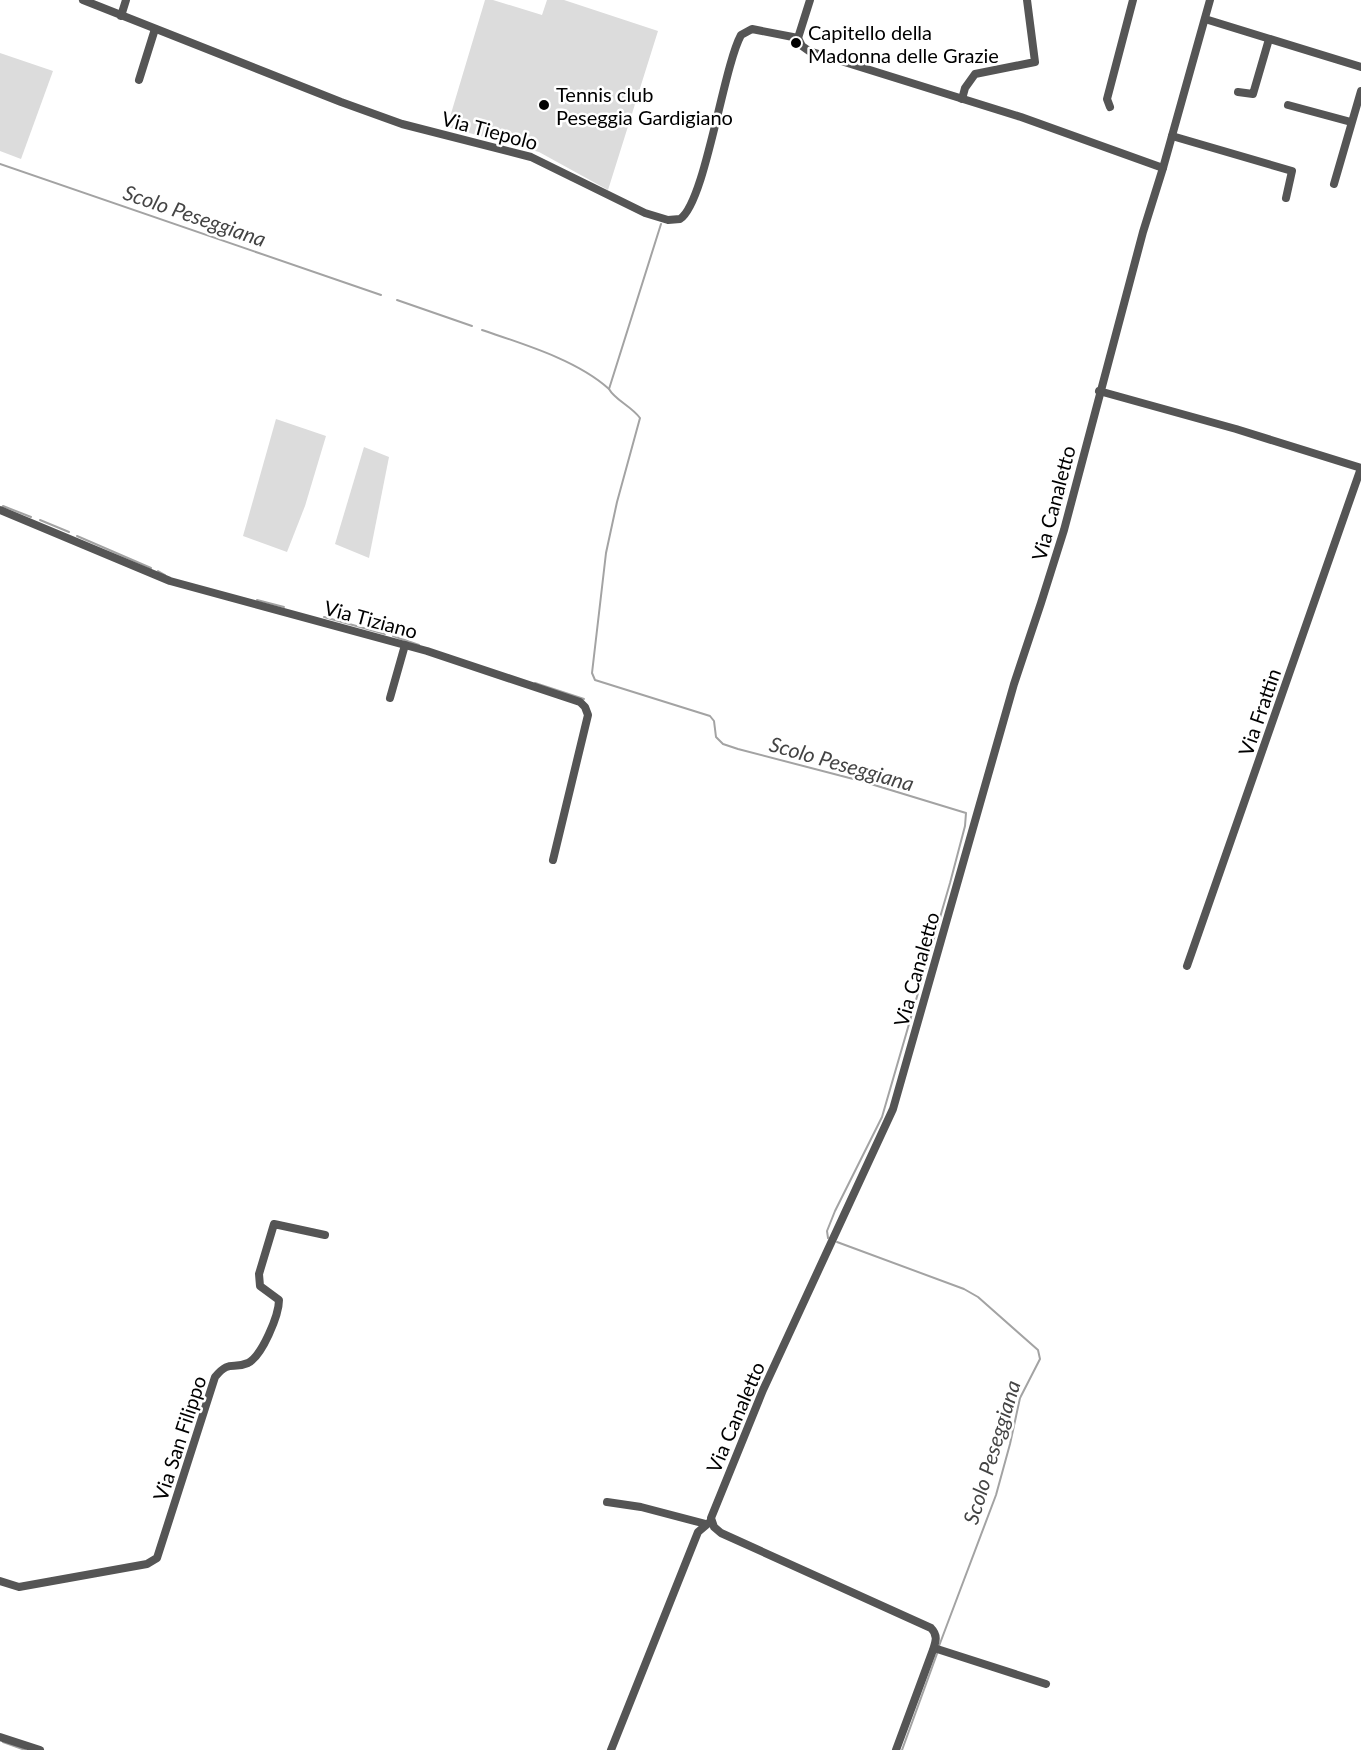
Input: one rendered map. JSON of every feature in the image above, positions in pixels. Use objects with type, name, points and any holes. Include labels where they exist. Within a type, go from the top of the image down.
[{"type":"street","name":"Via Tiepolo","points":[[83,0],[402,124],[531,157],[645,213],[674,220],[684,217],[689,209],[705,162],[741,35],[752,29],[798,38]]},
{"type":"street","points":[[121,16],[126,0]]},
{"type":"street","points":[[810,0],[798,38],[802,46],[809,51],[1021,117],[1163,168]]},
{"type":"street","points":[[962,99],[965,88],[975,74],[1035,62],[1027,0]]},
{"type":"street","points":[[1110,107],[1107,99],[1133,0]]},
{"type":"street","name":"Via Canaletto","points":[[611,1750],[698,1532],[709,1522],[764,1390],[893,1109],[1014,684],[1064,530],[1099,391],[1210,0]]},
{"type":"street","points":[[1205,19],[1361,67]]},
{"type":"street","points":[[139,80],[155,29]]},
{"type":"street","points":[[1238,92],[1253,94],[1269,39]]},
{"type":"street","points":[[1334,184],[1361,91]]},
{"type":"street","points":[[1288,105],[1351,122]]},
{"type":"street","points":[[1172,136],[1292,171],[1286,198]]},
{"type":"street","name":"Via Frattin","points":[[1099,391],[1236,429],[1361,468],[1187,966]]},
{"type":"street","name":"Via Tiziano","points":[[0,510],[170,581],[405,645],[580,702],[588,715],[552,860]]},
{"type":"street","points":[[390,698],[405,645]]},
{"type":"street","name":"Via San Filippo","points":[[0,1581],[19,1587],[147,1564],[158,1558],[214,1377],[223,1367],[249,1362],[260,1351],[279,1313],[279,1300],[260,1286],[259,1274],[274,1224],[325,1235]]},
{"type":"street","points":[[607,1502],[709,1522],[721,1533],[931,1628],[935,1632],[934,1648],[896,1750]]},
{"type":"street","points":[[934,1648],[1046,1684]]},
{"type":"street","points":[[0,1737],[40,1750]]},
{"type":"shaded area","name":"Tennis club Peseggia Gardigiano","points":[[485,0],[493,0],[542,15],[547,0],[564,0],[658,31],[608,190],[539,152],[447,127]]},
{"type":"shaded area","points":[[0,53],[53,71],[21,159],[0,151]]},
{"type":"shaded area","points":[[276,419],[326,436],[305,506],[287,552],[243,536]]},
{"type":"shaded area","points":[[364,447],[389,457],[369,558],[335,544]]},
{"type":"waterway","name":"Scolo Peseggiana","points":[[0,164],[381,295]]},
{"type":"waterway","name":"Scolo Peseggiana","points":[[661,224],[609,389],[640,418],[606,553],[592,673],[595,680],[710,716],[714,721],[716,737],[723,744],[861,781],[966,813],[965,826],[950,883],[882,1117],[835,1211],[827,1231],[828,1238]]},
{"type":"waterway","name":"Scolo Peseggiana","points":[[397,300],[472,326]]},
{"type":"waterway","name":"Scolo Peseggiana","points":[[482,330],[566,361],[609,389]]},
{"type":"waterway","points":[[3,506],[31,517]]},
{"type":"waterway","points":[[40,520],[69,532]]},
{"type":"waterway","points":[[77,536],[151,568]]},
{"type":"waterway","points":[[158,571],[165,575]]},
{"type":"waterway","points":[[257,600],[284,607]]},
{"type":"waterway","points":[[324,617],[385,634]]},
{"type":"waterway","points":[[393,636],[419,645]]},
{"type":"waterway","points":[[535,683],[584,699]]},
{"type":"waterway","name":"Scolo Peseggiana","points":[[837,1242],[964,1289],[978,1297],[1038,1350],[1040,1359],[1020,1398],[996,1495],[939,1646]]},
{"type":"waterway","name":"Scolo Peseggiana","points":[[902,1750],[938,1651]]},
{"type":"waterway","points":[[3,1742],[25,1750]]},
{"type":"place","name":"Capitello della Madonna delle Grazie","points":[[796,43]]},
{"type":"place","name":"Tennis club Peseggia Gardigiano","points":[[544,105]]}]
